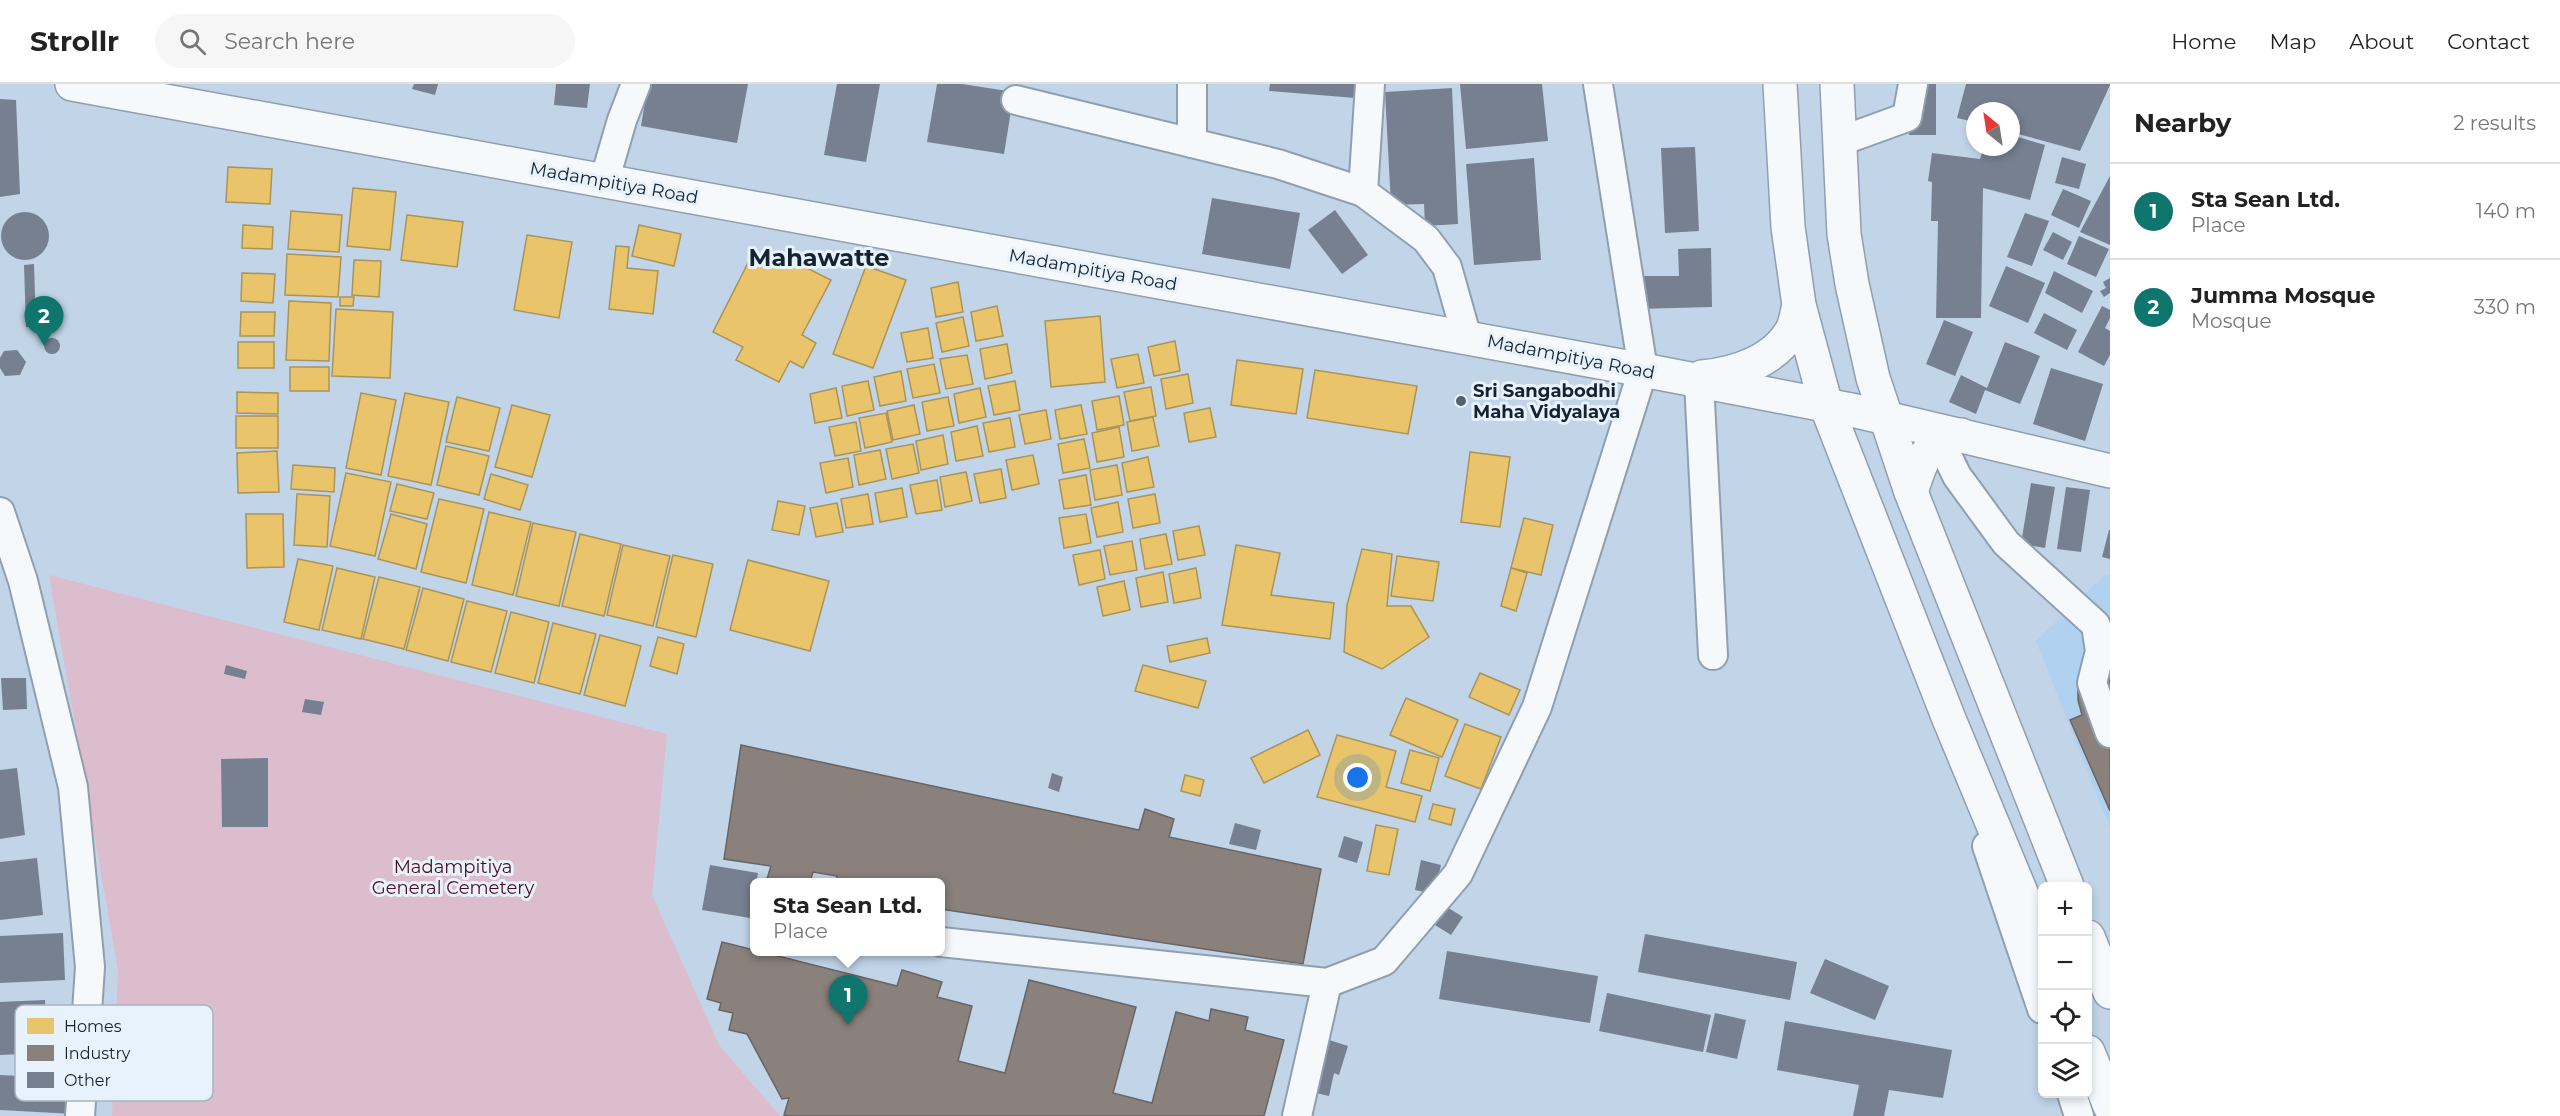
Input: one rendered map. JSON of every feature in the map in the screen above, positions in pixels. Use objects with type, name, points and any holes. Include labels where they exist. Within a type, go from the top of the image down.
[{"type":"main road","name":"Madampitiya Road","points":[[72,84],[1642,370],[1826,405],[1886,418],[1951,438],[2110,470]]},
{"type":"main road","points":[[1780,84],[1788,227],[1799,305],[1826,405],[1949,719],[2040,936]]},
{"type":"main road","points":[[1837,84],[1844,234],[1852,284],[1873,378],[1911,492],[2065,882]]},
{"type":"main road","points":[[1692,380],[1735,372],[1766,357],[1792,328],[1799,305]]},
{"type":"main road","points":[[1911,492],[1922,460],[1930,449],[1951,438]]},
{"type":"main road","points":[[2092,947],[2110,992]]},
{"type":"main road","points":[[2092,1062],[2110,1106]]},
{"type":"street","points":[[604,182],[622,120],[636,84]]},
{"type":"street","points":[[1192,84],[1192,143]]},
{"type":"street","points":[[1363,192],[1370,84]]},
{"type":"street","points":[[945,942],[1327,983],[1384,962],[1458,874],[1537,707],[1642,370],[1598,84]]},
{"type":"street","points":[[1838,142],[1907,117],[1913,84]]},
{"type":"street","points":[[1016,100],[1278,164],[1363,192],[1426,238],[1447,267],[1467,338]]},
{"type":"street","points":[[1692,380],[1713,655]]},
{"type":"street","points":[[1951,438],[1957,476],[2006,543],[2096,625],[2100,651],[2092,683],[2110,733]]},
{"type":"street","points":[[0,512],[23,581],[73,787],[90,967],[87,1005]]},
{"type":"street","points":[[1949,719],[1985,841],[2038,995]]},
{"type":"street","points":[[1297,1116],[1327,983]]},
{"type":"street","points":[[2073,1098],[2079,1116]]},
{"type":"street","points":[[80,1116],[81,1101]]},
{"type":"shaded area","points":[[2105,575],[2110,576],[2110,828],[2036,641]]},
{"type":"green space","name":"Madampitiya General Cemetery","points":[[49,575],[667,734],[652,895],[719,1045],[780,1116],[112,1116],[113,1101],[213,1101],[213,1005],[117,1005],[118,970]]},
{"type":"building: Homes","points":[[228,167],[272,169],[270,204],[226,202]]},
{"type":"building: Homes","points":[[353,188],[396,192],[390,250],[347,246]]},
{"type":"building: Homes","points":[[291,211],[342,215],[339,252],[288,249]]},
{"type":"building: Homes","points":[[407,215],[463,222],[457,267],[401,260]]},
{"type":"building: Homes","points":[[243,225],[273,227],[272,249],[242,248]]},
{"type":"building: Homes","points":[[639,225],[681,234],[674,266],[632,256]]},
{"type":"building: Homes","points":[[527,235],[572,242],[559,318],[514,310]]},
{"type":"building: Homes","points":[[616,246],[629,247],[627,268],[658,271],[653,314],[609,309]]},
{"type":"building: Homes","points":[[753,253],[779,266],[783,256],[831,280],[802,335],[816,343],[803,368],[790,361],[779,382],[736,360],[743,347],[713,332]]},
{"type":"building: Homes","points":[[287,254],[341,257],[338,297],[285,295]]},
{"type":"building: Homes","points":[[354,260],[381,261],[379,297],[352,295]]},
{"type":"building: Homes","points":[[866,266],[906,280],[873,368],[833,354]]},
{"type":"building: Homes","points":[[242,273],[275,274],[273,303],[241,301]]},
{"type":"building: Homes","points":[[958,282],[963,312],[936,317],[931,288]]},
{"type":"building: Homes","points":[[340,297],[354,297],[353,306],[340,306]]},
{"type":"building: Homes","points":[[289,301],[331,303],[329,361],[286,360]]},
{"type":"building: Homes","points":[[997,306],[1003,336],[976,341],[971,312]]},
{"type":"building: Homes","points":[[336,309],[393,312],[390,378],[332,376]]},
{"type":"building: Homes","points":[[241,312],[275,312],[274,336],[240,336]]},
{"type":"building: Homes","points":[[1100,316],[1105,382],[1051,387],[1045,321]]},
{"type":"building: Homes","points":[[963,317],[969,346],[942,352],[936,323]]},
{"type":"building: Homes","points":[[928,328],[933,358],[907,362],[901,333]]},
{"type":"building: Homes","points":[[1175,341],[1180,371],[1154,376],[1148,347]]},
{"type":"building: Homes","points":[[238,342],[274,342],[274,368],[238,368]]},
{"type":"building: Homes","points":[[1007,344],[1012,373],[985,379],[980,349]]},
{"type":"building: Homes","points":[[1138,354],[1144,383],[1117,388],[1111,359]]},
{"type":"building: Homes","points":[[967,355],[973,384],[946,389],[940,359]]},
{"type":"building: Homes","points":[[1237,360],[1303,369],[1296,414],[1231,405]]},
{"type":"building: Homes","points":[[934,364],[940,393],[913,398],[907,369]]},
{"type":"building: Homes","points":[[290,367],[329,367],[329,391],[290,391]]},
{"type":"building: Homes","points":[[1315,370],[1417,386],[1408,434],[1307,418]]},
{"type":"building: Homes","points":[[901,371],[906,401],[880,406],[874,377]]},
{"type":"building: Homes","points":[[1188,374],[1193,403],[1166,409],[1161,379]]},
{"type":"building: Homes","points":[[868,381],[874,410],[847,416],[842,386]]},
{"type":"building: Homes","points":[[1015,381],[1020,410],[994,415],[988,386]]},
{"type":"building: Homes","points":[[1151,387],[1156,416],[1130,421],[1124,392]]},
{"type":"building: Homes","points":[[836,388],[842,418],[815,423],[810,394]]},
{"type":"building: Homes","points":[[980,388],[986,417],[959,423],[954,394]]},
{"type":"building: Homes","points":[[237,392],[278,393],[278,414],[237,413]]},
{"type":"building: Homes","points":[[361,393],[396,400],[381,475],[346,468]]},
{"type":"building: Homes","points":[[405,393],[449,402],[431,485],[388,476]]},
{"type":"building: Homes","points":[[1119,396],[1124,425],[1097,430],[1092,401]]},
{"type":"building: Homes","points":[[457,397],[500,408],[489,451],[446,442]]},
{"type":"building: Homes","points":[[948,397],[954,426],[927,431],[922,402]]},
{"type":"building: Homes","points":[[512,405],[550,415],[532,477],[495,467]]},
{"type":"building: Homes","points":[[914,405],[920,434],[893,440],[887,411]]},
{"type":"building: Homes","points":[[1081,405],[1087,434],[1060,439],[1055,410]]},
{"type":"building: Homes","points":[[1210,408],[1216,437],[1189,442],[1184,413]]},
{"type":"building: Homes","points":[[1046,410],[1051,439],[1025,444],[1019,415]]},
{"type":"building: Homes","points":[[886,413],[892,442],[865,448],[859,418]]},
{"type":"building: Homes","points":[[236,416],[278,416],[278,448],[236,448]]},
{"type":"building: Homes","points":[[1153,417],[1159,446],[1132,451],[1127,422]]},
{"type":"building: Homes","points":[[1010,418],[1015,447],[989,452],[983,423]]},
{"type":"building: Homes","points":[[856,422],[861,451],[835,456],[829,427]]},
{"type":"building: Homes","points":[[977,426],[983,456],[956,461],[951,432]]},
{"type":"building: Homes","points":[[1119,427],[1124,457],[1097,462],[1092,433]]},
{"type":"building: Homes","points":[[943,435],[948,464],[921,470],[916,441]]},
{"type":"building: Homes","points":[[1084,439],[1090,468],[1063,473],[1058,444]]},
{"type":"building: Homes","points":[[913,444],[919,473],[892,479],[886,449]]},
{"type":"building: Homes","points":[[446,446],[489,456],[479,495],[437,485]]},
{"type":"building: Homes","points":[[880,450],[886,479],[859,485],[854,455]]},
{"type":"building: Homes","points":[[277,451],[279,492],[238,493],[237,453]]},
{"type":"building: Homes","points":[[1470,452],[1510,457],[1500,527],[1461,522]]},
{"type":"building: Homes","points":[[1033,455],[1039,484],[1012,490],[1006,460]]},
{"type":"building: Homes","points":[[1148,457],[1154,487],[1127,492],[1122,463]]},
{"type":"building: Homes","points":[[848,458],[853,487],[826,493],[820,463]]},
{"type":"building: Homes","points":[[293,465],[335,468],[334,492],[291,489]]},
{"type":"building: Homes","points":[[1117,465],[1122,495],[1095,500],[1090,470]]},
{"type":"building: Homes","points":[[1001,469],[1006,498],[980,503],[974,474]]},
{"type":"building: Homes","points":[[966,472],[972,501],[945,507],[940,477]]},
{"type":"building: Homes","points":[[346,473],[391,482],[375,556],[330,546]]},
{"type":"building: Homes","points":[[491,474],[528,485],[520,510],[484,499]]},
{"type":"building: Homes","points":[[1086,475],[1091,505],[1064,509],[1059,480]]},
{"type":"building: Homes","points":[[937,480],[942,510],[916,514],[910,485]]},
{"type":"building: Homes","points":[[397,484],[434,493],[427,519],[390,511]]},
{"type":"building: Homes","points":[[902,488],[907,517],[880,522],[875,493]]},
{"type":"building: Homes","points":[[297,494],[330,496],[327,547],[294,545]]},
{"type":"building: Homes","points":[[868,494],[873,524],[846,528],[841,499]]},
{"type":"building: Homes","points":[[1155,494],[1160,523],[1133,528],[1128,499]]},
{"type":"building: Homes","points":[[439,499],[484,509],[466,583],[421,572]]},
{"type":"building: Homes","points":[[778,501],[805,506],[799,535],[772,530]]},
{"type":"building: Homes","points":[[1118,502],[1123,532],[1097,537],[1091,508]]},
{"type":"building: Homes","points":[[837,503],[843,532],[816,537],[810,508]]},
{"type":"building: Homes","points":[[489,512],[531,522],[513,595],[472,585]]},
{"type":"building: Homes","points":[[246,514],[283,514],[284,567],[247,568]]},
{"type":"building: Homes","points":[[391,514],[427,524],[416,569],[378,559]]},
{"type":"building: Homes","points":[[1086,514],[1091,543],[1064,548],[1059,518]]},
{"type":"building: Homes","points":[[1524,518],[1553,525],[1541,575],[1511,568]]},
{"type":"building: Homes","points":[[533,523],[576,532],[559,606],[516,596]]},
{"type":"building: Homes","points":[[1199,526],[1205,555],[1178,560],[1173,531]]},
{"type":"building: Homes","points":[[580,534],[621,544],[604,616],[562,606]]},
{"type":"building: Homes","points":[[1166,534],[1172,564],[1145,569],[1140,539]]},
{"type":"building: Homes","points":[[1132,541],[1137,570],[1110,575],[1104,546]]},
{"type":"building: Homes","points":[[623,545],[670,556],[653,626],[607,615]]},
{"type":"building: Homes","points":[[1236,545],[1280,553],[1271,595],[1334,603],[1330,639],[1222,625]]},
{"type":"building: Homes","points":[[1362,549],[1392,554],[1387,606],[1411,606],[1429,637],[1382,669],[1344,652],[1347,605]]},
{"type":"building: Homes","points":[[1100,550],[1105,579],[1079,585],[1073,555]]},
{"type":"building: Homes","points":[[673,555],[713,564],[696,637],[656,627]]},
{"type":"building: Homes","points":[[1397,556],[1439,562],[1433,601],[1391,596]]},
{"type":"building: Homes","points":[[298,559],[333,566],[319,630],[284,622]]},
{"type":"building: Homes","points":[[748,560],[829,581],[810,651],[730,630]]},
{"type":"building: Homes","points":[[337,568],[375,577],[361,639],[322,630]]},
{"type":"building: Homes","points":[[1196,568],[1201,598],[1174,603],[1169,574]]},
{"type":"building: Homes","points":[[1511,568],[1527,573],[1516,611],[1501,606]]},
{"type":"building: Homes","points":[[1163,572],[1168,602],[1141,607],[1136,578]]},
{"type":"building: Homes","points":[[379,577],[420,587],[404,649],[363,639]]},
{"type":"building: Homes","points":[[1124,581],[1130,610],[1103,616],[1097,587]]},
{"type":"building: Homes","points":[[423,588],[464,599],[448,661],[406,650]]},
{"type":"building: Homes","points":[[467,601],[507,611],[491,672],[451,662]]},
{"type":"building: Homes","points":[[511,612],[549,622],[534,683],[495,673]]},
{"type":"building: Homes","points":[[553,623],[596,634],[580,694],[538,683]]},
{"type":"building: Homes","points":[[600,635],[641,646],[625,706],[584,695]]},
{"type":"building: Homes","points":[[658,637],[684,644],[677,674],[650,666]]},
{"type":"building: Homes","points":[[1207,638],[1210,653],[1170,662],[1167,646]]},
{"type":"building: Homes","points":[[1143,665],[1206,681],[1198,708],[1135,691]]},
{"type":"building: Homes","points":[[1480,673],[1520,690],[1509,715],[1469,697]]},
{"type":"building: Homes","points":[[1406,698],[1458,720],[1442,757],[1390,735]]},
{"type":"building: Homes","points":[[1465,724],[1501,737],[1481,789],[1445,776]]},
{"type":"building: Homes","points":[[1308,730],[1320,755],[1264,783],[1251,758]]},
{"type":"building: Homes","points":[[1337,735],[1396,751],[1386,787],[1422,796],[1415,822],[1317,797]]},
{"type":"building: Homes","points":[[1410,750],[1439,758],[1430,791],[1401,783]]},
{"type":"building: Homes","points":[[1185,775],[1204,780],[1200,796],[1181,791]]},
{"type":"building: Homes","points":[[1433,804],[1455,809],[1451,825],[1429,819]]},
{"type":"building: Homes","points":[[1376,825],[1398,829],[1389,875],[1367,871]]},
{"type":"building: Industry","points":[[2110,640],[2110,811],[2070,720],[2082,715],[2078,700],[2078,681],[2084,663]]},
{"type":"building: Industry","points":[[741,745],[1139,830],[1145,809],[1174,819],[1169,837],[1321,869],[1303,964],[945,910],[945,878],[837,878],[837,876],[813,872],[811,878],[767,878],[771,866],[724,859]]},
{"type":"building: Industry","points":[[722,942],[750,949],[750,956],[778,956],[897,986],[902,970],[942,982],[937,997],[972,1006],[958,1061],[1005,1073],[1029,980],[1136,1007],[1113,1093],[1152,1103],[1176,1012],[1209,1021],[1211,1009],[1248,1017],[1245,1030],[1284,1040],[1264,1116],[788,1116],[784,1115],[789,1098],[782,1099],[747,1034],[729,1030],[733,1013],[719,1010],[721,1003],[707,999]]},
{"type":"building: Other","points":[[414,84],[438,84],[435,95],[412,89]]},
{"type":"building: Other","points":[[556,84],[590,84],[587,108],[554,105]]},
{"type":"building: Other","points":[[648,84],[748,84],[737,143],[641,126]]},
{"type":"building: Other","points":[[837,84],[880,84],[866,162],[824,155]]},
{"type":"building: Other","points":[[937,84],[962,84],[1014,92],[1004,154],[927,142]]},
{"type":"building: Other","points":[[1270,84],[1356,84],[1355,98],[1269,91]]},
{"type":"building: Other","points":[[1460,84],[1542,84],[1548,141],[1466,149]]},
{"type":"building: Other","points":[[1916,84],[1936,84],[1936,135],[1909,135]]},
{"type":"building: Other","points":[[1966,84],[2110,84],[2080,151],[2020,134],[2020,102],[1966,102],[1966,120],[1957,118]]},
{"type":"building: Other","points":[[1452,88],[1458,224],[1425,226],[1424,204],[1391,205],[1385,92]]},
{"type":"building: Other","points":[[0,99],[16,100],[20,194],[0,197]]},
{"type":"building: Other","points":[[2020,138],[2045,145],[2030,200],[1983,188],[1981,318],[1936,318],[1938,221],[1931,221],[1932,182],[1928,181],[1932,153],[1980,159],[1981,156],[2020,156]]},
{"type":"building: Other","points":[[1695,147],[1699,231],[1665,233],[1661,148]]},
{"type":"building: Other","points":[[2062,157],[2086,164],[2079,189],[2055,183]]},
{"type":"building: Other","points":[[1534,158],[1541,260],[1474,265],[1466,164]]},
{"type":"building: Other","points":[[2110,176],[2110,245],[2080,232]]},
{"type":"building: Other","points":[[2063,189],[2091,201],[2079,228],[2051,215]]},
{"type":"building: Other","points":[[1212,198],[1300,213],[1290,269],[1202,254]]},
{"type":"building: Other","points":[[1335,210],[1368,255],[1342,274],[1308,230]]},
{"type":"building: Other","points":[[20,212],[30,212],[42,219],[49,231],[49,241],[42,253],[30,260],[20,260],[5,249],[1,241],[1,231],[12,216]]},
{"type":"building: Other","points":[[2025,213],[2049,221],[2032,266],[2007,257]]},
{"type":"building: Other","points":[[2053,232],[2072,242],[2063,260],[2043,250]]},
{"type":"building: Other","points":[[2079,236],[2109,249],[2096,277],[2067,264]]},
{"type":"building: Other","points":[[1711,248],[1712,307],[1637,309],[1633,276],[1679,276],[1678,249]]},
{"type":"building: Other","points":[[34,264],[36,327],[26,327],[24,265]]},
{"type":"building: Other","points":[[2006,266],[2045,283],[2028,323],[1989,306]]},
{"type":"building: Other","points":[[2054,271],[2093,291],[2082,313],[2045,293]]},
{"type":"building: Other","points":[[2110,278],[2110,293],[2104,297],[2100,291],[2106,288],[2103,282]]},
{"type":"building: Other","points":[[2102,306],[2110,310],[2110,318],[2105,328],[2110,331],[2110,355],[2104,366],[2078,352]]},
{"type":"building: Other","points":[[2044,313],[2077,330],[2067,350],[2034,333]]},
{"type":"building: Other","points":[[1944,320],[1973,332],[1955,376],[1926,364]]},
{"type":"building: Other","points":[[49,338],[55,338],[60,346],[58,352],[49,354],[44,349],[44,343]]},
{"type":"building: Other","points":[[2005,342],[2040,356],[2020,404],[1985,390],[1976,414],[1949,402],[1961,375],[1987,388]]},
{"type":"building: Other","points":[[17,350],[26,362],[20,375],[5,376],[0,368],[0,358],[4,351]]},
{"type":"building: Other","points":[[2051,368],[2103,384],[2085,441],[2033,424]]},
{"type":"building: Other","points":[[2031,483],[2055,487],[2045,548],[2021,544]]},
{"type":"building: Other","points":[[2066,487],[2090,490],[2081,552],[2057,549]]},
{"type":"building: Other","points":[[2110,530],[2110,559],[2102,557]]},
{"type":"building: Other","points":[[226,665],[247,671],[245,679],[224,674]]},
{"type":"building: Other","points":[[1,678],[26,678],[27,709],[3,710]]},
{"type":"building: Other","points":[[305,699],[324,702],[321,715],[302,712]]},
{"type":"building: Other","points":[[268,758],[268,827],[222,827],[221,759]]},
{"type":"building: Other","points":[[17,768],[25,835],[0,839],[0,770]]},
{"type":"building: Other","points":[[1052,773],[1063,777],[1059,792],[1048,788]]},
{"type":"building: Other","points":[[1235,823],[1261,830],[1256,850],[1229,844]]},
{"type":"building: Other","points":[[1344,836],[1363,842],[1357,863],[1338,857]]},
{"type":"building: Other","points":[[37,858],[43,915],[0,920],[0,862]]},
{"type":"building: Other","points":[[1421,860],[1441,865],[1434,894],[1415,890]]},
{"type":"building: Other","points":[[710,865],[758,873],[757,878],[750,878],[750,918],[702,910]]},
{"type":"building: Other","points":[[1447,907],[1463,917],[1451,935],[1435,925]]},
{"type":"building: Other","points":[[63,933],[65,980],[0,983],[0,936]]},
{"type":"building: Other","points":[[1645,934],[1797,962],[1790,1000],[1638,972]]},
{"type":"building: Other","points":[[1447,951],[1598,976],[1590,1023],[1439,999]]},
{"type":"building: Other","points":[[1825,959],[1889,986],[1875,1020],[1810,993]]},
{"type":"building: Other","points":[[1607,993],[1711,1015],[1703,1052],[1599,1031]]},
{"type":"building: Other","points":[[45,1000],[45,1005],[15,1005],[15,1054],[0,1055],[0,1002]]},
{"type":"building: Other","points":[[1715,1013],[1746,1020],[1737,1059],[1706,1052]]},
{"type":"building: Other","points":[[1785,1021],[1952,1050],[1943,1098],[1889,1090],[1884,1116],[1853,1116],[1859,1085],[1777,1070]]},
{"type":"building: Other","points":[[1329,1040],[1348,1046],[1339,1075],[1334,1073],[1329,1096],[1307,1091],[1322,1064]]},
{"type":"building: Other","points":[[0,1075],[15,1076],[15,1101],[75,1101],[74,1114],[0,1110]]},
{"type":"place","name":"Jumma Mosque","points":[[44,346]]},
{"type":"place","name":"Sri Sangabodhi Maha Vidyalaya","points":[[1461,401]]},
{"type":"place","name":"Sta Sean Ltd.","points":[[848,1025]]},
{"type":"district","name":"Mahawatte","points":[[819,258]]}]
